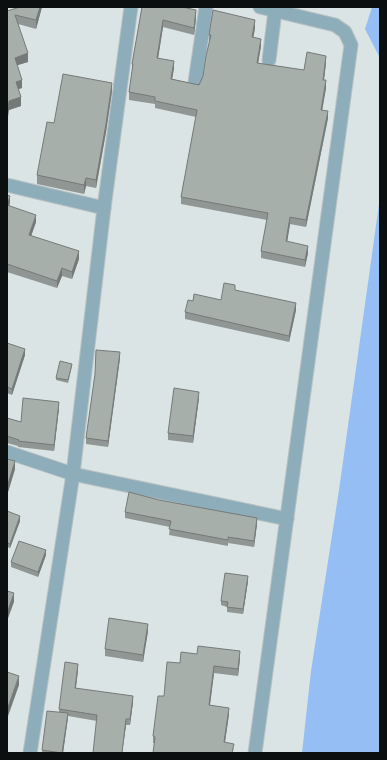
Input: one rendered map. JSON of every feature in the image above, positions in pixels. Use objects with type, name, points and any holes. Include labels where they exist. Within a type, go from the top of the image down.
[{"type":"street","points":[[30,753],[73,474],[104,208],[131,7]]},
{"type":"street","points":[[195,82],[206,7]]},
{"type":"street","points":[[255,753],[351,45],[345,32],[334,25],[260,7]]},
{"type":"street","points":[[269,60],[275,11]]},
{"type":"street","points":[[7,185],[104,208]]},
{"type":"street","points":[[7,452],[73,474],[287,519]]},
{"type":"water","points":[[372,7],[380,7],[380,58],[365,29]]},
{"type":"water","points":[[380,197],[380,753],[302,753],[311,671],[339,490]]},
{"type":"building","points":[[20,7],[40,7],[36,20],[15,15],[28,53],[15,58],[22,80],[16,82],[21,97],[9,101],[7,115],[7,11]]},
{"type":"building","points":[[142,7],[182,7],[196,10],[194,28],[163,20],[157,58],[174,61],[171,79],[199,85],[203,76],[211,35],[209,35],[213,10],[255,20],[252,37],[261,39],[257,63],[304,70],[307,52],[326,56],[323,80],[326,80],[321,110],[328,111],[306,220],[290,217],[286,241],[308,246],[305,260],[261,251],[268,213],[181,197],[197,110],[155,101],[155,97],[129,92],[132,64]]},
{"type":"building","points":[[63,74],[112,83],[96,180],[86,178],[84,185],[37,175],[47,122],[54,123]]},
{"type":"building","points":[[7,195],[10,196],[7,205]]},
{"type":"building","points":[[7,205],[36,215],[29,235],[79,251],[72,272],[62,268],[57,281],[7,264]]},
{"type":"building","points":[[224,283],[235,285],[235,290],[296,303],[289,336],[185,312],[188,300],[193,301],[194,294],[221,300]]},
{"type":"building","points":[[7,343],[25,349],[12,389],[7,387]]},
{"type":"building","points":[[96,350],[120,352],[108,441],[86,438],[95,374]]},
{"type":"building","points":[[60,361],[72,364],[68,380],[56,378]]},
{"type":"building","points":[[174,388],[199,392],[193,436],[168,433]]},
{"type":"building","points":[[23,398],[59,402],[54,445],[18,441],[19,440],[7,436],[7,418],[21,422]]},
{"type":"building","points":[[7,459],[15,461],[8,484],[7,484]]},
{"type":"building","points":[[129,492],[159,500],[257,518],[254,541],[228,537],[228,540],[169,529],[171,521],[125,512]]},
{"type":"building","points":[[7,511],[20,516],[10,544],[7,543]]},
{"type":"building","points":[[19,541],[46,550],[38,572],[11,562]]},
{"type":"building","points":[[225,573],[248,576],[243,609],[227,607],[228,602],[221,601]]},
{"type":"building","points":[[7,591],[14,593],[7,613]]},
{"type":"building","points":[[109,618],[148,624],[143,655],[105,649]]},
{"type":"building","points":[[198,646],[240,651],[238,669],[214,666],[209,705],[229,708],[224,742],[234,744],[232,753],[153,753],[155,737],[153,736],[158,696],[164,696],[167,662],[180,663],[181,652],[197,654]]},
{"type":"building","points":[[65,662],[78,664],[75,688],[133,696],[130,719],[126,719],[122,753],[93,753],[97,715],[59,709]]},
{"type":"building","points":[[7,672],[19,676],[7,710]]},
{"type":"building","points":[[47,711],[68,713],[62,753],[42,750]]}]
